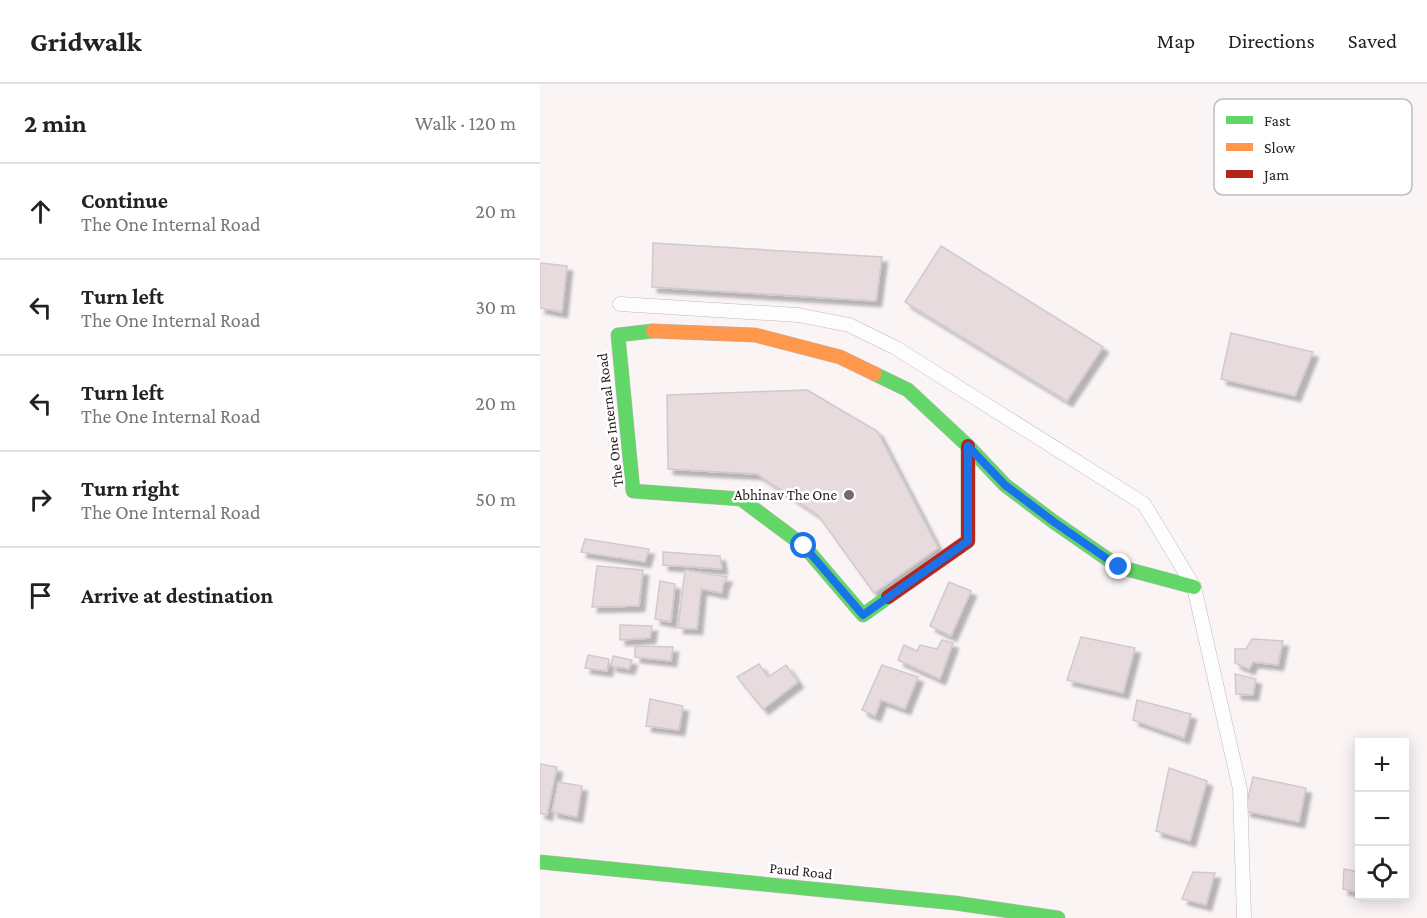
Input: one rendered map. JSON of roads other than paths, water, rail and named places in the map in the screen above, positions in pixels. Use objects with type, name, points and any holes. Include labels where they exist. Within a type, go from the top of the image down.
[{"type":"street","name":"The One Internal Road","points":[[968,446],[968,541],[863,615],[804,546],[741,499],[633,491],[618,335],[656,332],[756,335],[840,357],[908,390],[968,446],[1005,485],[1119,567],[1194,587]]},
{"type":"street","name":"Paud Road","points":[[540,862],[955,903],[1058,918]]},
{"type":"lane","points":[[620,304],[798,315],[849,326],[896,348],[1144,504],[1194,587],[1240,789],[1244,918]]},
{"type":"place","name":"Abhinav The One","points":[[849,495]]}]
